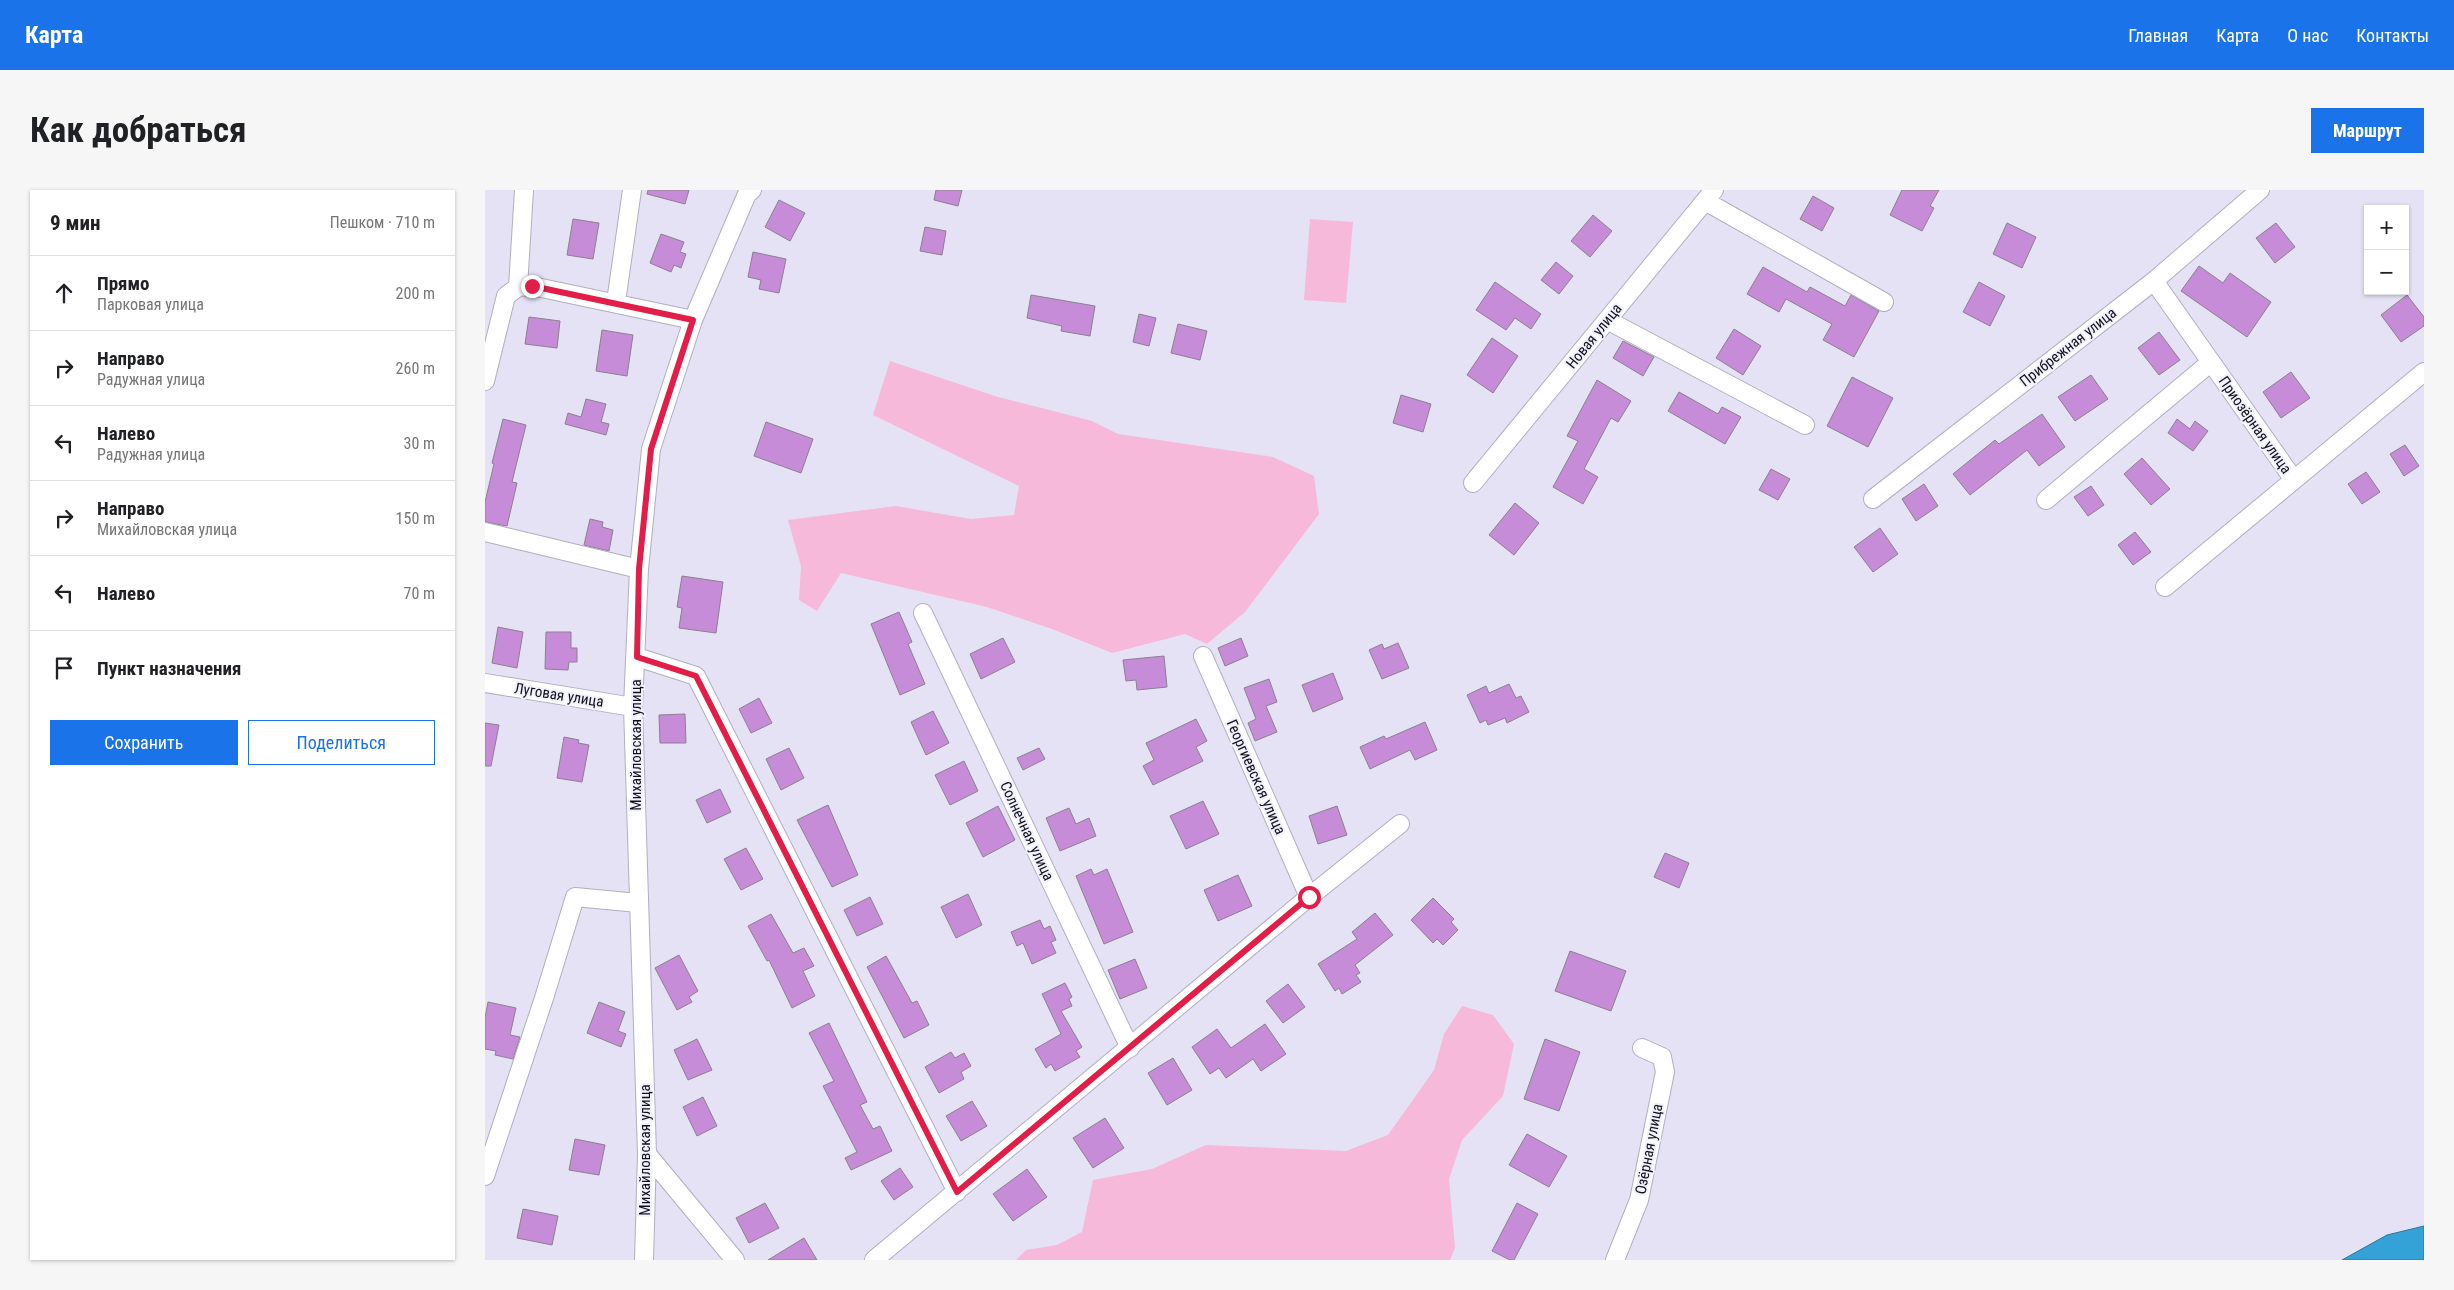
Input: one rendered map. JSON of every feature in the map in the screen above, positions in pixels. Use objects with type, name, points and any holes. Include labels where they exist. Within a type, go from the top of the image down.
[{"type":"street","points":[[518,287],[524,190]]},
{"type":"street","points":[[616,302],[632,190]]},
{"type":"street","name":"Прибрежная улица","points":[[1873,499],[2154,281],[2260,190]]},
{"type":"street","name":"Михайловская улица","points":[[644,1260],[647,1154],[633,707],[637,657],[639,569],[651,449],[693,320],[749,191]]},
{"type":"street","points":[[1709,196],[1884,302]]},
{"type":"street","name":"Новая улица","points":[[1473,483],[1709,196]]},
{"type":"street","name":"Приозёрная улица","points":[[2154,281],[2294,480],[2424,372]]},
{"type":"street","points":[[485,381],[506,296],[518,287],[532,286],[616,302],[693,320]]},
{"type":"street","points":[[1607,320],[1805,425]]},
{"type":"street","points":[[2046,500],[2211,362]]},
{"type":"street","points":[[2165,587],[2294,480]]},
{"type":"street","points":[[485,532],[639,569]]},
{"type":"street","name":"Солнечная улица","points":[[923,613],[1130,1048]]},
{"type":"street","name":"Георгиевская улица","points":[[1203,656],[1309,897]]},
{"type":"street","points":[[637,657],[696,676],[957,1192]]},
{"type":"street","name":"Луговая улица","points":[[485,683],[633,707]]},
{"type":"street","points":[[874,1260],[1309,897],[1400,824]]},
{"type":"street","points":[[485,1176],[489,1150],[544,998],[575,897],[638,903]]},
{"type":"street","name":"Озёрная улица","points":[[1615,1260],[1639,1200],[1665,1072],[1662,1057],[1642,1048]]},
{"type":"street","points":[[647,1154],[735,1260]]},
{"type":"shaded area","points":[[1310,219],[1353,222],[1346,303],[1304,300]]},
{"type":"shaded area","points":[[890,361],[998,397],[1092,421],[1118,434],[1273,457],[1314,476],[1319,514],[1245,612],[1207,644],[1185,634],[1112,653],[1052,629],[987,607],[841,573],[817,611],[799,600],[801,566],[788,520],[896,506],[971,519],[1014,515],[1019,486],[873,415]]},
{"type":"shaded area","points":[[1462,1006],[1493,1015],[1514,1044],[1503,1096],[1462,1140],[1449,1179],[1455,1248],[1450,1260],[1016,1260],[1026,1250],[1057,1245],[1082,1232],[1093,1180],[1152,1169],[1206,1145],[1346,1151],[1388,1135],[1434,1070],[1444,1034]]},
{"type":"water","points":[[2424,1226],[2424,1260],[2342,1260],[2387,1235]]},
{"type":"building","points":[[648,190],[689,190],[685,204],[647,194]]},
{"type":"building","points":[[936,190],[962,190],[958,206],[934,200]]},
{"type":"building","points":[[1902,190],[1939,190],[1930,206],[1934,208],[1922,231],[1890,215]]},
{"type":"building","points":[[1813,196],[1834,208],[1822,231],[1800,219]]},
{"type":"building","points":[[779,200],[805,213],[790,241],[765,227]]},
{"type":"building","points":[[1593,215],[1612,231],[1590,257],[1571,241]]},
{"type":"building","points":[[573,219],[599,223],[593,259],[567,255]]},
{"type":"building","points":[[2007,223],[2036,237],[2022,268],[1993,254]]},
{"type":"building","points":[[2276,223],[2295,247],[2275,263],[2256,238]]},
{"type":"building","points":[[925,227],[946,231],[942,255],[920,251]]},
{"type":"building","points":[[661,234],[684,242],[680,252],[686,254],[681,268],[674,265],[671,272],[650,263]]},
{"type":"building","points":[[753,252],[786,259],[779,293],[759,289],[761,280],[748,277]]},
{"type":"building","points":[[1556,262],[1573,276],[1559,294],[1541,280]]},
{"type":"building","points":[[2199,266],[2223,283],[2230,273],[2271,302],[2247,337],[2181,291]]},
{"type":"building","points":[[1763,267],[1807,292],[1810,287],[1845,306],[1851,295],[1879,311],[1854,357],[1823,340],[1832,324],[1786,299],[1779,312],[1747,294]]},
{"type":"building","points":[[1495,282],[1541,314],[1531,329],[1515,318],[1506,330],[1476,310]]},
{"type":"building","points":[[1979,282],[2005,296],[1990,326],[1963,312]]},
{"type":"building","points":[[1031,295],[1095,306],[1090,336],[1061,331],[1062,326],[1027,318]]},
{"type":"building","points":[[2407,295],[2424,317],[2424,326],[2401,342],[2381,315]]},
{"type":"building","points":[[1139,314],[1156,318],[1149,346],[1133,342]]},
{"type":"building","points":[[529,317],[560,321],[557,348],[525,344]]},
{"type":"building","points":[[1178,324],[1207,331],[1200,360],[1171,353]]},
{"type":"building","points":[[1734,329],[1761,346],[1743,375],[1716,358]]},
{"type":"building","points":[[602,330],[633,335],[627,376],[596,371]]},
{"type":"building","points":[[2159,332],[2180,360],[2159,375],[2138,348]]},
{"type":"building","points":[[1492,338],[1518,356],[1493,393],[1467,375]]},
{"type":"building","points":[[1623,341],[1654,357],[1643,376],[1613,358]]},
{"type":"building","points":[[2291,372],[2310,398],[2281,418],[2263,392]]},
{"type":"building","points":[[2091,375],[2108,399],[2075,421],[2058,397]]},
{"type":"building","points":[[1852,377],[1893,398],[1868,447],[1827,426]]},
{"type":"building","points":[[1597,380],[1631,401],[1618,422],[1611,418],[1584,469],[1598,477],[1583,504],[1553,487],[1578,441],[1567,436]]},
{"type":"building","points":[[1679,392],[1718,414],[1722,407],[1741,417],[1725,444],[1668,411]]},
{"type":"building","points":[[1401,395],[1431,404],[1423,432],[1393,423]]},
{"type":"building","points":[[586,399],[606,404],[601,422],[609,424],[606,435],[565,424],[568,413],[581,417]]},
{"type":"building","points":[[2042,414],[2065,447],[2039,466],[2027,450],[1970,495],[1953,474],[1995,440],[1999,444]]},
{"type":"building","points":[[503,419],[526,425],[512,482],[517,483],[507,526],[485,522],[485,502]]},
{"type":"building","points":[[2177,419],[2190,429],[2195,421],[2208,431],[2193,451],[2168,433]]},
{"type":"building","points":[[766,422],[813,439],[801,473],[754,456]]},
{"type":"building","points":[[2405,445],[2419,466],[2404,476],[2390,454]]},
{"type":"building","points":[[2142,458],[2170,489],[2151,505],[2124,474]]},
{"type":"building","points":[[1771,469],[1790,479],[1778,500],[1759,490]]},
{"type":"building","points":[[2366,472],[2380,492],[2362,504],[2348,484]]},
{"type":"building","points":[[1924,484],[1938,506],[1916,521],[1902,499]]},
{"type":"building","points":[[2091,486],[2104,505],[2088,516],[2074,497]]},
{"type":"building","points":[[1515,503],[1539,523],[1514,555],[1489,535]]},
{"type":"building","points":[[590,519],[603,522],[602,527],[613,530],[609,551],[584,545]]},
{"type":"building","points":[[1880,528],[1898,554],[1873,572],[1854,547]]},
{"type":"building","points":[[2135,532],[2151,552],[2133,565],[2118,545]]},
{"type":"building","points":[[682,576],[723,582],[716,633],[679,628],[682,608],[677,607]]},
{"type":"building","points":[[899,612],[912,642],[908,644],[925,684],[900,695],[871,624]]},
{"type":"building","points":[[498,627],[523,632],[517,668],[492,663]]},
{"type":"building","points":[[546,632],[571,632],[571,648],[577,648],[577,662],[569,662],[568,670],[545,669]]},
{"type":"building","points":[[1003,638],[1015,662],[981,679],[970,654]]},
{"type":"building","points":[[1241,638],[1248,656],[1225,666],[1218,648]]},
{"type":"building","points":[[1398,643],[1409,668],[1382,679],[1369,650],[1382,644],[1384,649]]},
{"type":"building","points":[[1164,656],[1167,687],[1137,690],[1136,680],[1126,681],[1123,660]]},
{"type":"building","points":[[1333,673],[1343,699],[1313,712],[1302,685]]},
{"type":"building","points":[[1269,679],[1277,702],[1266,706],[1277,732],[1255,741],[1248,723],[1256,719],[1244,688]]},
{"type":"building","points":[[1509,684],[1516,698],[1521,696],[1529,712],[1507,723],[1505,718],[1488,725],[1486,720],[1480,723],[1467,695],[1486,686],[1489,693]]},
{"type":"building","points":[[759,698],[772,723],[751,733],[739,709]]},
{"type":"building","points":[[933,711],[949,743],[926,755],[911,722]]},
{"type":"building","points":[[685,714],[686,743],[660,743],[659,715]]},
{"type":"building","points":[[1196,719],[1207,741],[1196,747],[1203,761],[1153,785],[1143,766],[1154,760],[1146,743]]},
{"type":"building","points":[[1425,722],[1437,750],[1415,760],[1410,750],[1370,769],[1360,747],[1384,736],[1386,739]]},
{"type":"building","points":[[485,723],[499,725],[491,766],[485,766]]},
{"type":"building","points":[[564,737],[579,740],[578,743],[589,745],[582,782],[557,778]]},
{"type":"building","points":[[789,748],[804,778],[781,790],[766,759]]},
{"type":"building","points":[[1039,748],[1045,759],[1023,770],[1017,758]]},
{"type":"building","points":[[964,761],[978,791],[950,805],[935,775]]},
{"type":"building","points":[[720,789],[731,812],[707,823],[696,800]]},
{"type":"building","points":[[1203,801],[1219,834],[1186,849],[1170,816]]},
{"type":"building","points":[[828,805],[858,875],[832,887],[797,820]]},
{"type":"building","points":[[998,806],[1015,840],[983,857],[966,823]]},
{"type":"building","points":[[1337,806],[1347,835],[1318,844],[1309,816]]},
{"type":"building","points":[[1069,808],[1076,824],[1089,818],[1096,836],[1060,851],[1046,818]]},
{"type":"building","points":[[746,848],[763,879],[741,890],[724,859]]},
{"type":"building","points":[[1665,853],[1689,863],[1679,888],[1654,877]]},
{"type":"building","points":[[1091,869],[1094,875],[1107,869],[1133,932],[1104,944],[1076,876]]},
{"type":"building","points":[[1238,875],[1252,906],[1218,921],[1204,890]]},
{"type":"building","points":[[968,894],[982,925],[956,938],[941,907]]},
{"type":"building","points":[[870,897],[883,924],[857,936],[844,910]]},
{"type":"building","points":[[1433,898],[1454,919],[1451,922],[1458,930],[1443,945],[1437,939],[1433,943],[1411,920]]},
{"type":"building","points":[[1375,913],[1393,935],[1355,965],[1360,973],[1356,975],[1361,982],[1342,994],[1339,988],[1335,991],[1318,964],[1357,939],[1352,932]]},
{"type":"building","points":[[771,914],[793,953],[804,948],[814,966],[803,971],[815,996],[792,1008],[769,960],[767,961],[748,926]]},
{"type":"building","points":[[1040,920],[1044,929],[1050,926],[1056,940],[1051,942],[1056,953],[1032,964],[1023,943],[1017,946],[1011,932]]},
{"type":"building","points":[[1570,951],[1626,971],[1611,1011],[1555,991]]},
{"type":"building","points":[[679,955],[698,991],[689,997],[692,1002],[677,1010],[655,968]]},
{"type":"building","points":[[886,956],[912,1003],[917,1001],[929,1025],[904,1038],[867,967]]},
{"type":"building","points":[[1135,959],[1147,988],[1120,999],[1108,970]]},
{"type":"building","points":[[1065,983],[1072,997],[1069,999],[1072,1006],[1061,1011],[1082,1047],[1076,1051],[1080,1057],[1055,1071],[1051,1064],[1046,1068],[1035,1049],[1061,1034],[1042,994]]},
{"type":"building","points":[[1288,984],[1305,1007],[1283,1023],[1266,1001]]},
{"type":"building","points":[[488,1002],[516,1008],[510,1035],[520,1037],[513,1059],[495,1055],[496,1051],[485,1049],[485,1018]]},
{"type":"building","points":[[599,1002],[625,1012],[618,1031],[626,1034],[621,1047],[587,1033]]},
{"type":"building","points":[[829,1023],[867,1102],[860,1105],[873,1129],[880,1126],[892,1151],[851,1170],[845,1158],[857,1152],[823,1086],[834,1081],[809,1033]]},
{"type":"building","points":[[1265,1024],[1286,1054],[1261,1071],[1253,1059],[1226,1078],[1219,1068],[1210,1074],[1192,1047],[1217,1029],[1231,1048]]},
{"type":"building","points":[[697,1039],[712,1070],[688,1080],[674,1050]]},
{"type":"building","points":[[1545,1039],[1580,1052],[1559,1111],[1524,1099]]},
{"type":"building","points":[[951,1052],[955,1058],[964,1053],[971,1066],[961,1072],[964,1079],[939,1093],[925,1067]]},
{"type":"building","points":[[1173,1058],[1192,1090],[1167,1105],[1148,1073]]},
{"type":"building","points":[[703,1097],[717,1126],[697,1136],[683,1107]]},
{"type":"building","points":[[972,1101],[987,1126],[961,1141],[946,1116]]},
{"type":"building","points":[[1105,1118],[1124,1148],[1093,1168],[1073,1138]]},
{"type":"building","points":[[1527,1134],[1567,1156],[1549,1187],[1509,1165]]},
{"type":"building","points":[[575,1139],[605,1145],[599,1175],[569,1170]]},
{"type":"building","points":[[900,1168],[913,1187],[894,1200],[881,1181]]},
{"type":"building","points":[[1027,1169],[1047,1197],[1013,1221],[993,1194]]},
{"type":"building","points":[[765,1203],[779,1228],[749,1243],[736,1218]]},
{"type":"building","points":[[1517,1203],[1538,1214],[1514,1260],[1510,1260],[1492,1251]]},
{"type":"building","points":[[523,1209],[558,1216],[552,1245],[517,1238]]},
{"type":"building","points":[[804,1238],[817,1260],[768,1260]]},
{"type":"route","points":[[532,286],[616,302],[693,320],[651,449],[639,569],[637,657],[696,676],[957,1192],[1309,897]]}]
